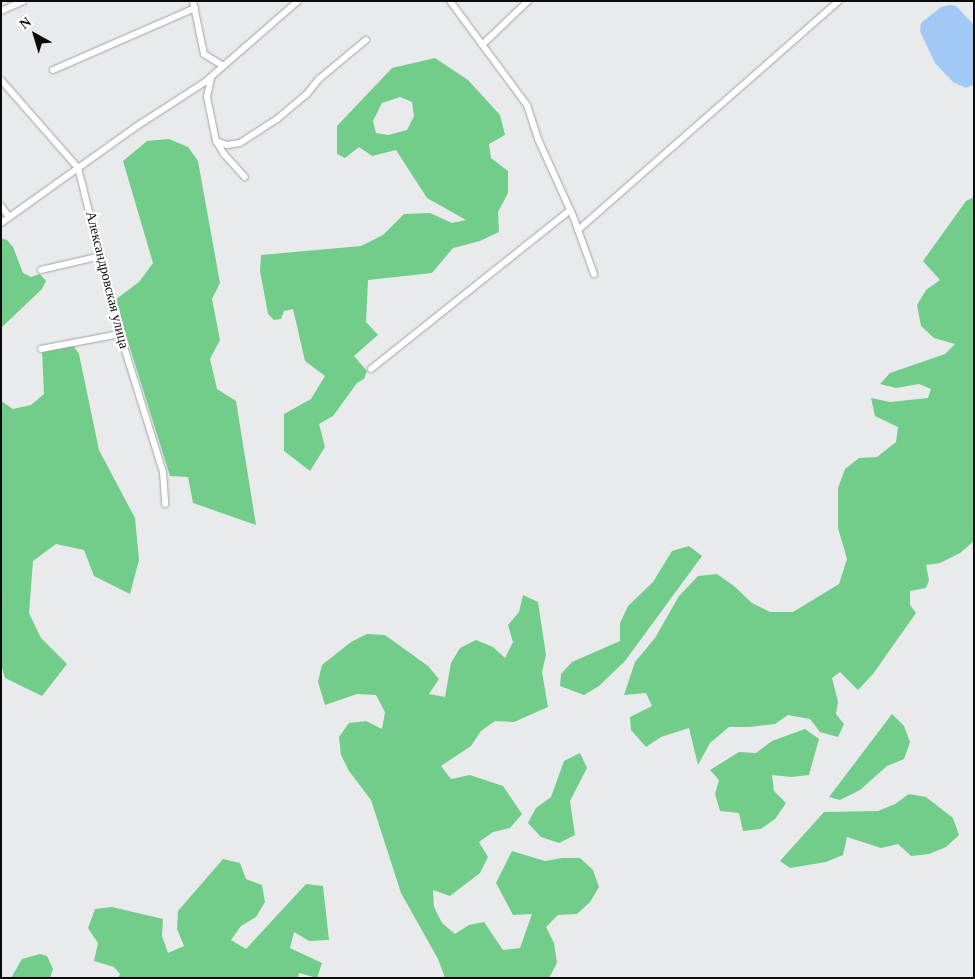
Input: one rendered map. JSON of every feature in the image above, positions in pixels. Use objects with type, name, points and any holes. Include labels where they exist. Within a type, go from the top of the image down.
[{"type":"street","points":[[1,10],[23,1]]},
{"type":"street","points":[[1,223],[211,76],[298,1]]},
{"type":"street","points":[[450,1],[527,105],[538,139],[570,210],[594,274]]},
{"type":"street","points":[[482,45],[528,1]]},
{"type":"street","points":[[578,230],[839,1]]},
{"type":"street","points":[[53,70],[194,5],[204,54],[220,68]]},
{"type":"street","points":[[216,141],[228,145],[240,143],[276,119],[306,96],[319,79],[366,40]]},
{"type":"street","points":[[211,76],[207,98],[216,141],[224,154],[245,177]]},
{"type":"street","name":"Александровская улица","points":[[1,80],[78,168],[120,334],[163,472],[165,504]]},
{"type":"street","points":[[1,206],[9,217]]},
{"type":"street","points":[[371,369],[570,210]]},
{"type":"street","points":[[42,270],[101,256]]},
{"type":"street","points":[[41,349],[120,334]]},
{"type":"green space","points":[[435,58],[468,80],[500,115],[505,135],[489,144],[491,158],[508,171],[508,193],[498,212],[499,232],[480,241],[453,248],[432,273],[368,280],[366,322],[378,335],[354,356],[367,371],[364,379],[357,383],[333,416],[319,424],[325,447],[310,471],[284,451],[284,414],[311,399],[325,376],[305,361],[293,309],[284,311],[281,319],[274,320],[268,314],[260,271],[261,255],[361,246],[383,235],[404,214],[430,213],[452,223],[466,220],[427,198],[396,150],[372,156],[359,147],[345,158],[337,154],[337,126],[392,68]],"holes":[[[400,97],[412,102],[414,116],[407,130],[388,135],[376,133],[373,121],[382,103]]]},
{"type":"green space","points":[[169,139],[188,147],[198,161],[220,283],[212,299],[220,340],[210,359],[217,389],[236,401],[256,525],[193,503],[188,477],[170,476],[115,300],[139,282],[153,263],[123,161],[147,141]]},
{"type":"green space","points":[[974,197],[974,541],[960,553],[940,563],[926,565],[929,580],[926,588],[910,591],[910,605],[916,613],[873,674],[858,690],[840,672],[832,678],[838,702],[836,714],[844,724],[838,737],[820,732],[810,719],[788,715],[775,724],[729,727],[710,743],[698,765],[689,728],[661,737],[646,747],[631,730],[630,717],[652,706],[646,693],[624,695],[635,662],[655,638],[679,596],[698,576],[717,574],[734,586],[752,603],[770,612],[793,612],[839,584],[847,559],[838,528],[838,488],[845,469],[859,458],[877,457],[896,442],[898,427],[875,416],[871,398],[890,402],[928,398],[931,389],[919,384],[896,388],[880,384],[890,373],[945,354],[955,344],[934,338],[921,326],[917,305],[926,290],[940,280],[923,261],[966,201]]},
{"type":"green space","points":[[1,238],[7,240],[13,247],[23,273],[31,277],[40,274],[46,281],[42,289],[1,328]]},
{"type":"green space","points":[[73,345],[79,354],[99,450],[135,518],[139,560],[130,594],[94,576],[84,550],[56,544],[33,561],[29,613],[41,638],[67,664],[42,696],[5,678],[1,664],[1,401],[13,409],[31,405],[44,394],[42,351]]},
{"type":"green space","points":[[689,546],[702,556],[625,661],[599,686],[584,695],[560,686],[561,674],[572,662],[620,641],[620,623],[628,606],[653,582],[672,551]]},
{"type":"green space","points":[[523,595],[538,602],[546,655],[542,672],[548,707],[514,722],[495,721],[481,731],[471,746],[441,766],[451,779],[470,775],[503,786],[522,814],[510,828],[493,832],[479,842],[488,857],[480,873],[450,896],[433,890],[434,907],[442,923],[455,934],[469,925],[484,922],[503,950],[520,948],[532,914],[513,915],[496,883],[512,851],[545,861],[562,858],[580,858],[593,870],[599,887],[590,902],[577,914],[558,915],[546,927],[554,943],[557,963],[549,978],[445,978],[438,959],[401,893],[371,800],[349,771],[341,755],[339,737],[349,723],[366,721],[382,729],[385,712],[376,695],[357,694],[325,705],[318,682],[322,665],[351,642],[367,634],[385,635],[428,666],[439,679],[429,694],[445,697],[451,663],[460,648],[476,640],[493,647],[505,658],[513,642],[508,625],[519,612]]},
{"type":"green space","points":[[892,714],[904,726],[910,742],[904,759],[887,766],[860,790],[840,800],[829,797]]},
{"type":"green space","points":[[805,729],[819,739],[809,775],[791,777],[772,775],[774,791],[786,803],[775,819],[761,829],[743,831],[739,813],[720,811],[715,794],[719,780],[710,770],[739,752],[756,753],[772,741]]},
{"type":"green space","points":[[580,753],[587,768],[570,801],[575,835],[559,843],[541,837],[528,823],[536,808],[551,797],[564,761]]},
{"type":"green space","points":[[909,794],[926,797],[953,818],[959,835],[946,847],[929,854],[911,856],[898,844],[881,848],[847,837],[843,855],[826,862],[790,868],[780,861],[824,812],[878,811],[895,804]]},
{"type":"green space","points":[[223,859],[240,863],[246,879],[262,885],[265,902],[256,917],[241,926],[231,940],[246,949],[306,884],[323,886],[329,940],[309,941],[294,932],[290,948],[322,963],[317,978],[299,973],[298,978],[118,978],[120,974],[114,967],[94,961],[98,943],[88,928],[95,909],[112,907],[163,919],[162,936],[168,953],[184,946],[177,929],[178,911]]},
{"type":"green space","points":[[40,954],[47,956],[53,969],[50,978],[11,978],[22,959]]},
{"type":"water","points":[[956,6],[974,25],[974,84],[966,88],[953,82],[935,63],[920,31],[921,23],[941,7]]}]
